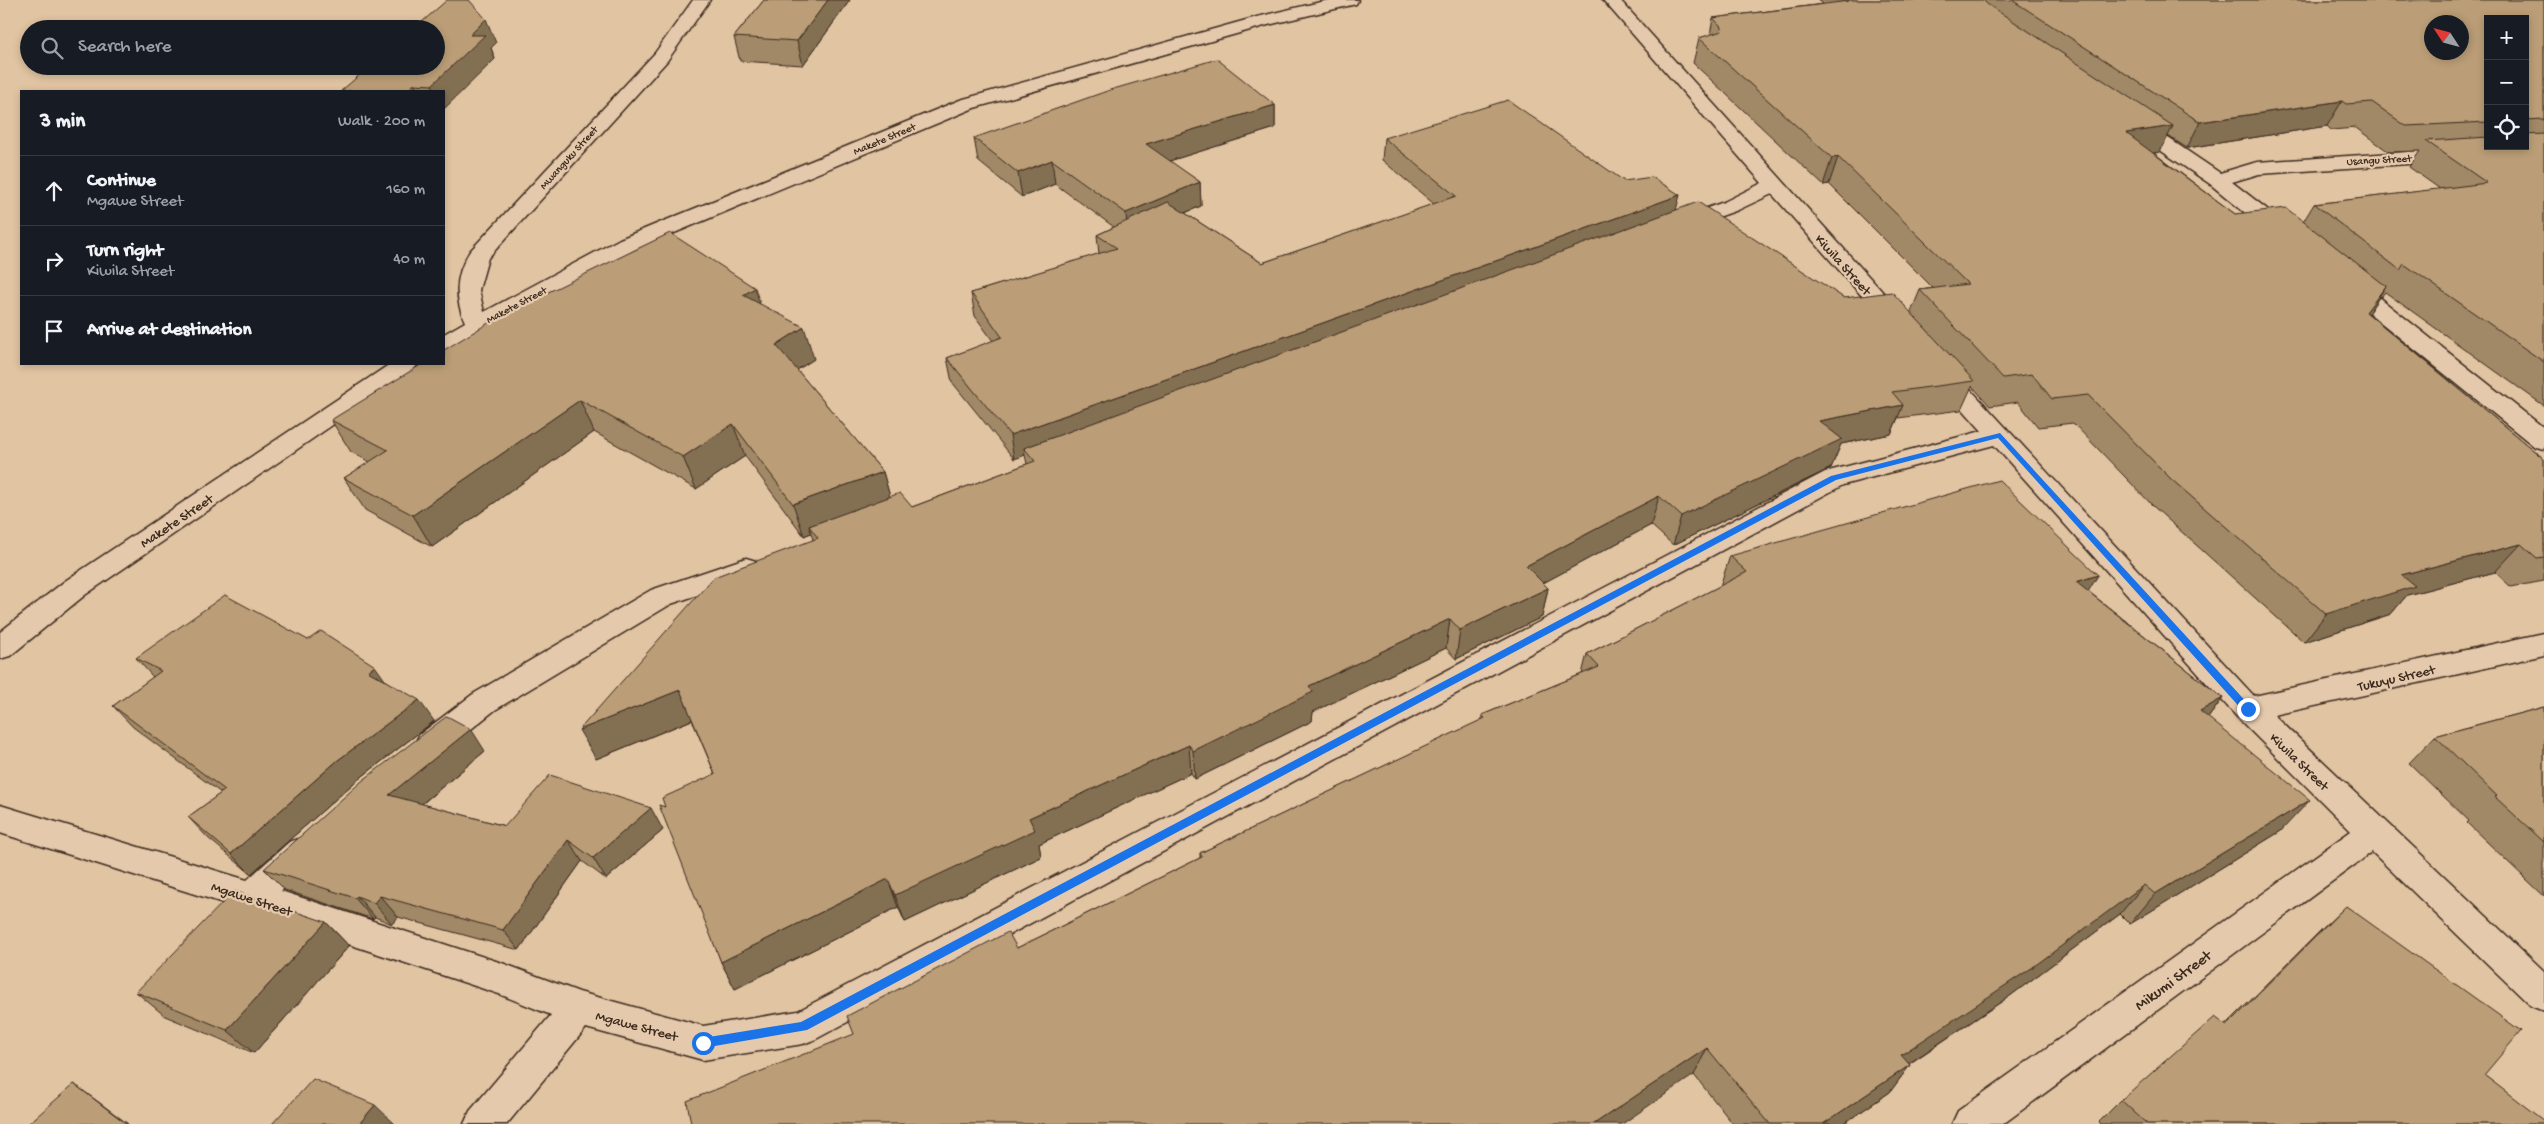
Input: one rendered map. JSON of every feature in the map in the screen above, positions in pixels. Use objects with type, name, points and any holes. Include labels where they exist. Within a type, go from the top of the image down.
[{"type":"street","name":"Mwanguku Street","points":[[478,325],[468,305],[466,284],[478,256],[661,57],[702,0]]},
{"type":"street","name":"Makete Street","points":[[445,342],[628,244],[967,104],[1263,20],[1350,0]]},
{"type":"street","name":"Kiwila Street","points":[[1611,0],[1774,185],[2248,709],[2374,833],[2544,994]]},
{"type":"street","points":[[2113,109],[2217,180],[2302,248]]},
{"type":"street","name":"Usangu Street","points":[[2217,180],[2258,168],[2467,154]]},
{"type":"street","points":[[1656,233],[1731,206],[1774,185]]},
{"type":"street","points":[[2326,266],[2544,441]]},
{"type":"street","name":"Makete Street","points":[[0,648],[75,588],[405,365]]},
{"type":"street","name":"Mgawe Street","points":[[0,819],[252,897],[502,978],[579,1009],[703,1043],[803,1027],[1834,478],[2000,435]]},
{"type":"street","points":[[406,762],[484,702],[661,597],[769,560]]},
{"type":"street","name":"Tukuyu Street","points":[[2248,709],[2544,644]]},
{"type":"street","points":[[252,897],[324,832]]},
{"type":"street","name":"Mikumi Street","points":[[1971,1124],[2374,833]]},
{"type":"street","points":[[483,1124],[579,1009]]},
{"type":"building","points":[[447,0],[469,0],[486,19],[470,35],[485,35],[445,73],[445,20],[424,20]]},
{"type":"building","points":[[764,0],[828,0],[797,41],[734,37]]},
{"type":"building","points":[[1848,0],[1983,0],[2173,126],[2126,133],[2235,214],[2286,208],[2386,286],[2366,312],[2544,459],[2544,557],[2537,558],[2521,544],[2401,575],[2415,586],[2326,614],[2171,479],[2088,395],[2052,399],[2032,374],[2003,378],[1920,290],[1968,284],[1838,157],[1832,158],[1699,38],[1722,31],[1720,25],[1713,18]]},
{"type":"building","points":[[2012,0],[2544,0],[2544,119],[2529,120],[2529,15],[2484,15],[2484,122],[2406,126],[2372,102],[2346,104],[2342,101],[2200,122]]},
{"type":"building","points":[[1217,59],[1275,105],[1146,144],[1200,182],[1126,213],[1052,160],[1018,173],[974,138],[1110,90]]},
{"type":"building","points":[[360,75],[443,75],[432,85],[414,84],[408,90],[342,90]]},
{"type":"building","points":[[1508,100],[1624,181],[1652,177],[1680,195],[1010,435],[947,358],[1002,337],[971,293],[1117,248],[1097,235],[1168,202],[1262,263],[1456,196],[1384,138]]},
{"type":"building","points":[[2544,134],[2544,362],[2404,264],[2400,270],[2314,204],[2487,183],[2426,141],[2484,137],[2484,150],[2529,150],[2529,135]]},
{"type":"building","points":[[1698,202],[1844,298],[1892,292],[1974,381],[1892,392],[1903,405],[1819,421],[1842,439],[1681,516],[1659,496],[1526,566],[1548,588],[1460,630],[1450,619],[1309,686],[1313,692],[1193,751],[1189,745],[1029,818],[1035,830],[895,895],[888,879],[721,962],[659,805],[665,807],[662,798],[715,774],[680,690],[579,730],[714,577],[818,538],[809,526],[900,493],[912,507],[1035,461],[1024,448]]},
{"type":"building","points":[[670,233],[755,288],[743,295],[804,327],[776,345],[883,472],[793,504],[733,424],[683,457],[580,400],[413,515],[344,478],[388,450],[331,420],[420,365],[445,365],[445,349],[505,313]]},
{"type":"building","points":[[1999,480],[2098,575],[2076,582],[2223,698],[2200,711],[2310,800],[2155,894],[2144,885],[2033,967],[1901,1055],[1910,1065],[1823,1124],[1770,1124],[1707,1048],[1594,1124],[691,1124],[687,1101],[854,1034],[847,1016],[1008,932],[1017,948],[1202,857],[1200,853],[1485,718],[1482,715],[1599,667],[1587,654],[1747,572],[1730,556]]},
{"type":"building","points":[[225,595],[308,640],[321,631],[375,666],[368,671],[419,700],[338,760],[231,854],[188,817],[225,790],[113,706],[161,671],[136,658]]},
{"type":"building","points":[[2544,707],[2544,842],[2495,797],[2497,796],[2435,736]]},
{"type":"building","points":[[447,716],[471,729],[389,795],[505,826],[550,775],[651,808],[593,858],[568,840],[503,930],[380,896],[374,903],[357,896],[355,898],[264,869],[362,781]]},
{"type":"building","points":[[234,891],[326,922],[227,1030],[136,992]]},
{"type":"building","points":[[2346,906],[2521,1031],[2484,1075],[2544,1121],[2544,1124],[2147,1124],[2121,1100],[2215,1017],[2227,1026]]},
{"type":"building","points":[[313,1079],[375,1105],[359,1124],[272,1124]]},
{"type":"building","points":[[74,1084],[127,1124],[28,1124]]},
{"type":"route","points":[[703,1043],[803,1027],[1834,478],[2000,435],[2248,709]]}]
